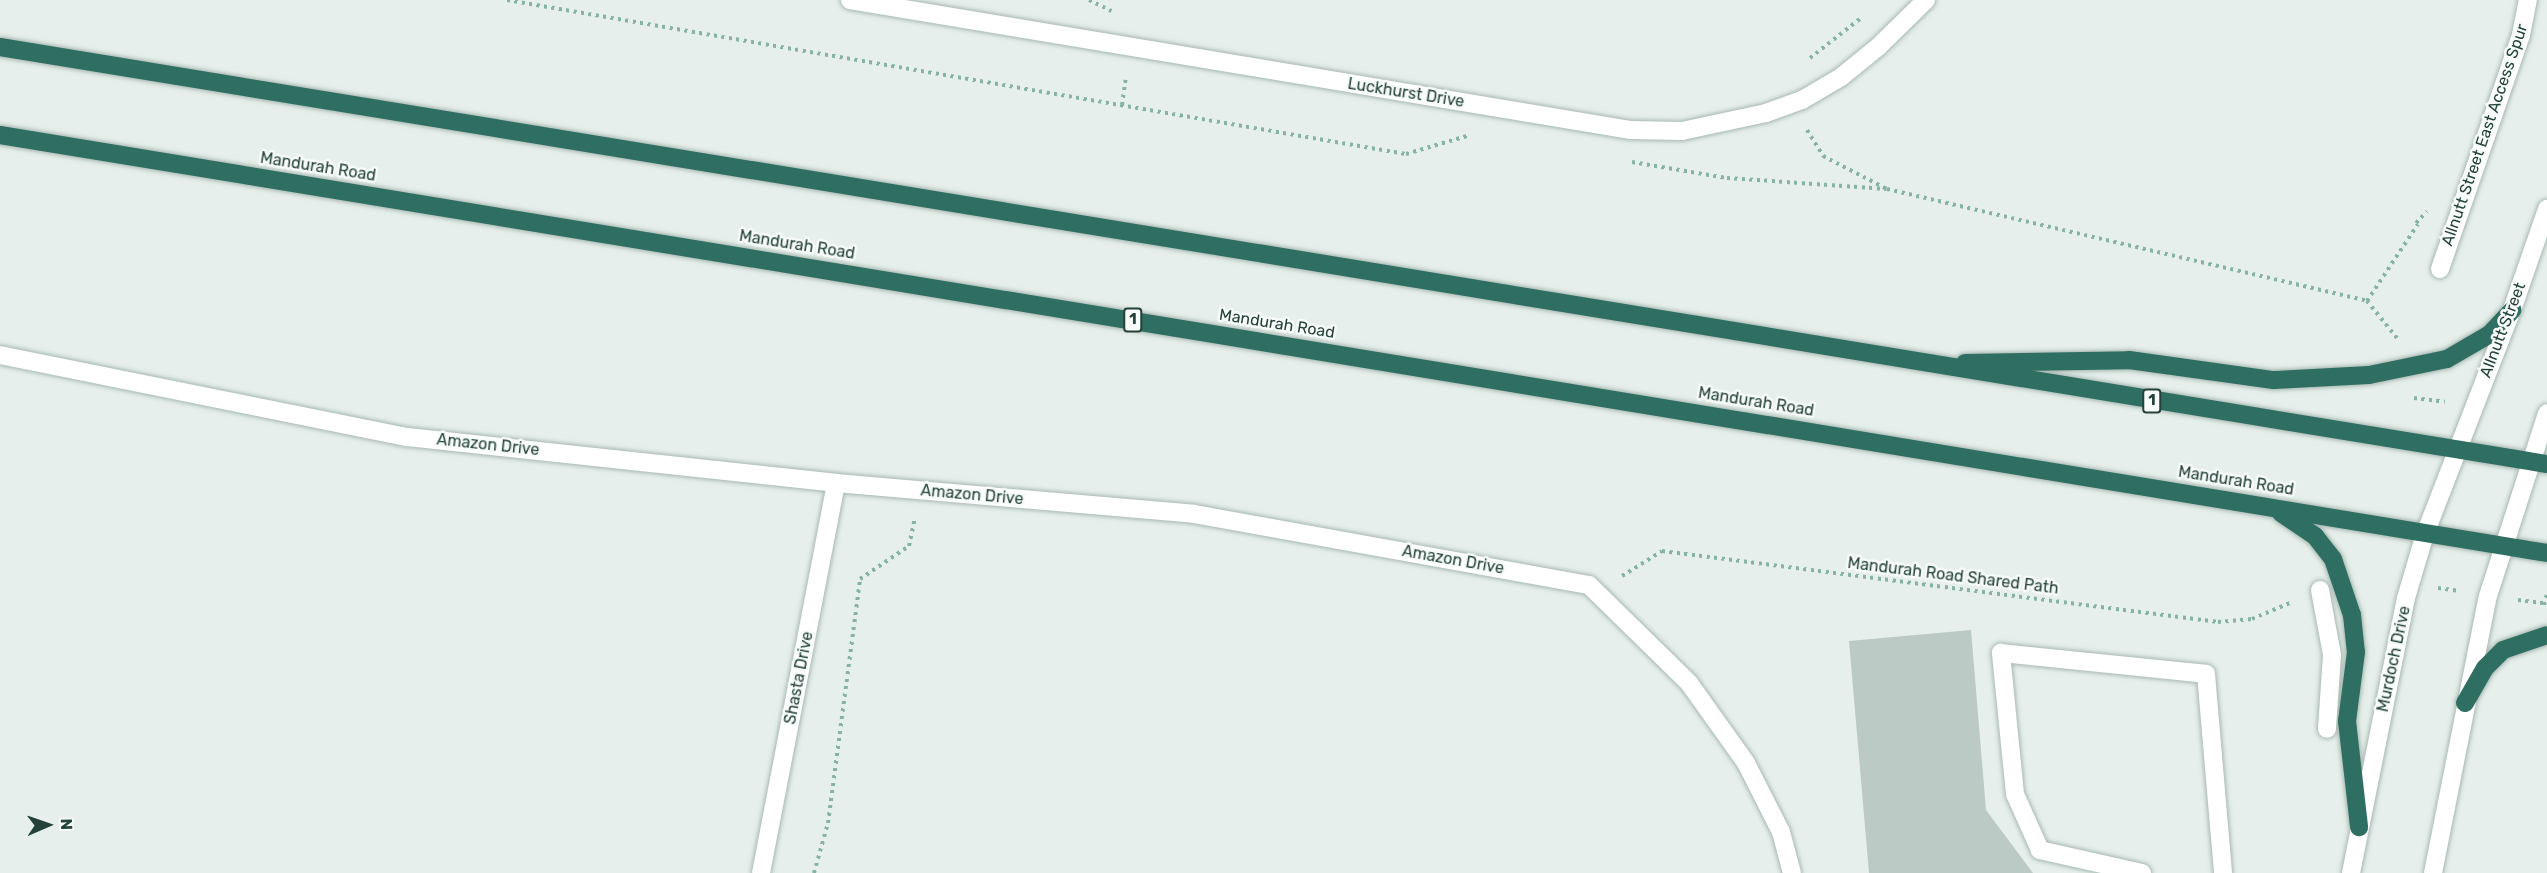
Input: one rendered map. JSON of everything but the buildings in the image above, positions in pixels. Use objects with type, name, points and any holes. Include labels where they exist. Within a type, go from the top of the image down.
[{"type":"highway","name":"1","points":[[0,46],[1918,364],[2539,463]]},
{"type":"highway","name":"Mandurah Road","points":[[0,135],[2547,553]]},
{"type":"highway","points":[[1918,364],[2129,360],[2274,380],[2357,376],[2447,359],[2490,334],[2512,310]]},
{"type":"highway","points":[[2266,506],[2315,536],[2333,559],[2343,582],[2356,652],[2347,721],[2359,827]]},
{"type":"highway","points":[[2465,703],[2485,668],[2503,650],[2547,636]]},
{"type":"street","name":"Luckhurst Drive","points":[[850,0],[1631,130],[1682,131],[1766,113],[1802,100],[1841,77],[1878,47],[1926,0]]},
{"type":"street","name":"Allnutt Street East Access Spur","points":[[2440,269],[2521,35],[2528,0]]},
{"type":"street","name":"Allnutt Street","points":[[2456,451],[2512,310],[2547,209]]},
{"type":"street","name":"Amazon Drive","points":[[0,355],[407,437],[836,483],[1194,514],[1589,585],[1689,683],[1746,763],[1781,832],[1792,873]]},
{"type":"street","points":[[2433,873],[2488,596],[2504,547],[2539,463],[2547,413]]},
{"type":"street","name":"Murdoch Drive","points":[[2350,873],[2406,598],[2425,534],[2456,451]]},
{"type":"street","name":"Shasta Drive","points":[[761,873],[836,483]]},
{"type":"street","points":[[2320,590],[2332,655],[2327,729]]},
{"type":"street","points":[[2142,873],[2040,850],[2015,794],[2001,653],[2206,674],[2223,873]]},
{"type":"path","points":[[507,0],[1406,154],[1468,135],[1480,137]]},
{"type":"path","points":[[1866,14],[1793,71],[1802,100],[1804,126],[1823,156],[1887,189]]},
{"type":"path","points":[[1621,160],[1727,178],[1887,189],[2367,301],[2396,332],[2398,342]]},
{"type":"path","points":[[2367,301],[2416,223],[2450,236]]},
{"type":"path","points":[[814,873],[828,823],[860,579],[909,546],[920,490]]},
{"type":"path","name":"Mandurah Road Shared Path","points":[[1614,582],[1662,551],[2218,622],[2252,619],[2295,600]]},
{"type":"path","points":[[2544,603],[2547,594]]}]
